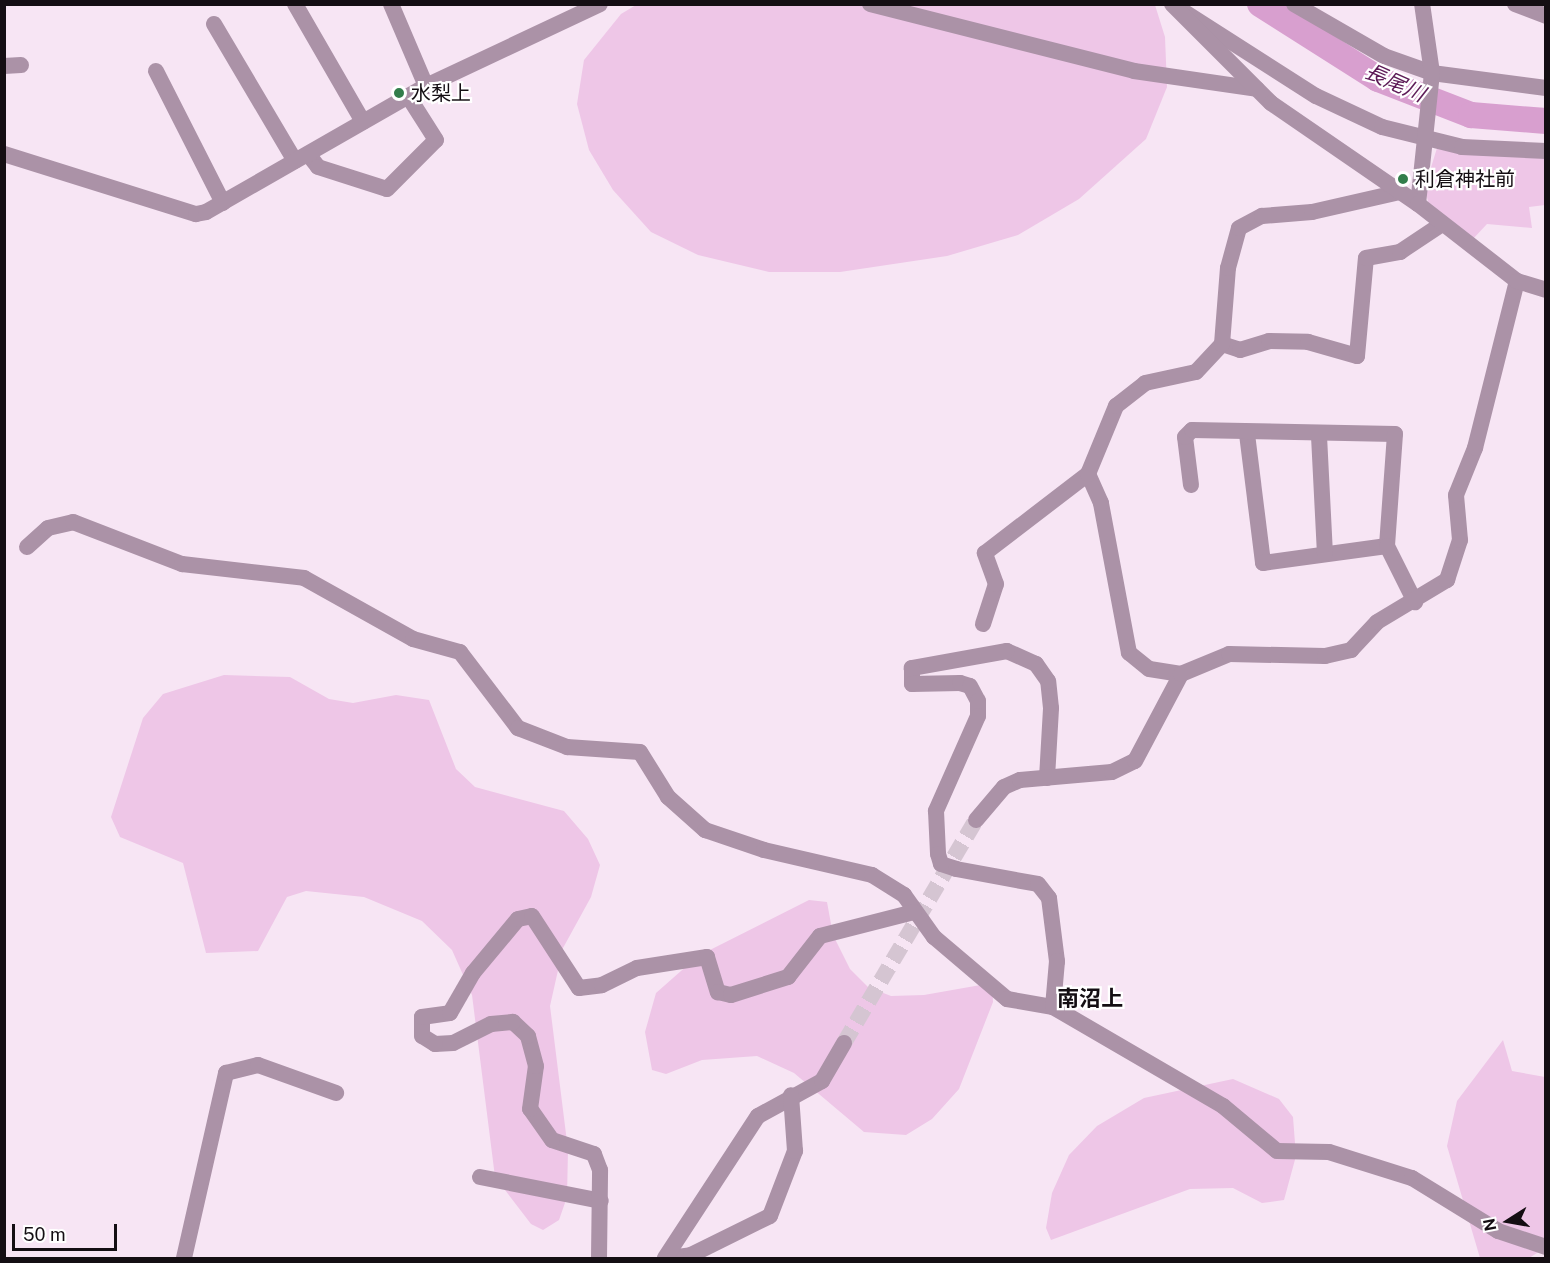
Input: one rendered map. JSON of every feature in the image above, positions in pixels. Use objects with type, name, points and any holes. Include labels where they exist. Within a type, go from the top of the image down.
[{"type":"street","points":[[296,4],[363,122]]},
{"type":"street","points":[[391,4],[426,86]]},
{"type":"street","points":[[4,154],[196,214],[223,203],[426,86],[600,4]]},
{"type":"street","points":[[870,4],[1134,71],[1257,89]]},
{"type":"street","points":[[1173,4],[1257,89],[1419,204],[1516,281],[1545,290]]},
{"type":"street","points":[[1173,4],[1316,96],[1382,127],[1425,134],[1493,151],[1545,152]]},
{"type":"street","points":[[1294,4],[1384,57],[1432,73],[1545,88]]},
{"type":"street","points":[[1419,204],[1432,73],[1422,4]]},
{"type":"street","points":[[1515,4],[1545,16]]},
{"type":"street","points":[[214,24],[302,158],[318,167],[387,189],[436,140],[408,96]]},
{"type":"street","points":[[156,71],[223,203]]},
{"type":"street","points":[[983,624],[996,584],[985,553],[1088,474],[1116,406],[1145,383],[1196,372],[1222,344],[1228,268],[1239,228],[1262,216],[1312,212],[1400,192]]},
{"type":"street","points":[[1222,344],[1240,350],[1269,341],[1308,342],[1357,356],[1366,258],[1400,252],[1442,224]]},
{"type":"street","points":[[1088,474],[1101,502],[1129,653],[1149,669],[1181,674],[1229,654],[1325,656],[1351,650],[1377,622],[1415,602],[1447,580],[1456,565],[1456,495],[1475,448],[1516,281]]},
{"type":"street","points":[[1191,484],[1185,437],[1192,430],[1319,436],[1395,434],[1387,546],[1415,602]]},
{"type":"street","points":[[1247,434],[1263,563],[1387,546]]},
{"type":"street","points":[[1319,436],[1325,554]]},
{"type":"street","points":[[27,547],[48,528],[73,522],[182,564],[304,578],[413,639],[460,652],[518,728],[567,747],[640,752],[668,797],[705,830],[764,850],[872,875],[904,895],[934,937],[1007,999],[1053,1007],[1223,1106],[1276,1151],[1329,1152],[1403,1175],[1498,1231],[1545,1246]]},
{"type":"street","points":[[1047,778],[1051,708],[1048,681],[1036,664],[1007,651],[912,668],[912,684],[960,683],[970,686],[978,700],[978,716],[936,811],[938,854],[941,864],[956,869],[1024,879],[1049,898],[1057,961],[1053,1007]]},
{"type":"street","points":[[976,820],[1004,787],[1047,778],[1112,772],[1135,761],[1181,674]]},
{"type":"street","points":[[599,1258],[601,1201],[594,1154],[552,1140],[530,1109],[536,1066],[528,1036],[513,1022],[491,1024],[453,1043],[435,1044],[422,1036],[423,1017],[450,1013],[473,973],[518,919],[532,916],[539,922],[579,988],[602,985],[637,968],[707,957],[718,992],[731,995],[788,977],[820,936],[914,912]]},
{"type":"street","points":[[665,1258],[758,1116],[791,1095],[822,1081],[844,1043]]},
{"type":"street","points":[[184,1258],[226,1073],[238,1066],[258,1065],[336,1093]]},
{"type":"street","points":[[670,1258],[691,1255],[770,1216],[795,1151],[791,1095]]},
{"type":"street","points":[[480,1177],[601,1201]]},
{"type":"shaded area","points":[[636,5],[1155,5],[1165,37],[1167,87],[1146,139],[1079,199],[1018,235],[947,256],[840,272],[769,272],[698,255],[651,232],[613,190],[589,150],[577,104],[584,60],[621,14]]},
{"type":"shaded area","points":[[1437,148],[1545,158],[1545,205],[1529,207],[1532,228],[1487,224],[1472,240],[1428,202],[1425,187]]},
{"type":"shaded area","points":[[224,675],[290,677],[329,699],[353,703],[396,695],[429,700],[456,769],[475,787],[564,811],[588,839],[600,865],[591,897],[563,948],[550,1006],[568,1150],[567,1197],[559,1220],[543,1230],[531,1224],[495,1177],[472,995],[452,950],[422,921],[364,897],[306,891],[287,897],[258,951],[206,953],[183,863],[120,837],[111,817],[143,718],[163,694]]},
{"type":"shaded area","points":[[809,900],[827,902],[833,935],[850,969],[868,987],[891,996],[924,995],[992,983],[993,1002],[959,1089],[932,1119],[906,1135],[864,1132],[794,1073],[757,1056],[702,1060],[666,1074],[652,1070],[645,1032],[656,993],[698,956]]},
{"type":"shaded area","points":[[1503,1040],[1512,1071],[1545,1077],[1545,1248],[1529,1258],[1480,1258],[1447,1146],[1457,1101]]},
{"type":"shaded area","points":[[1233,1079],[1279,1099],[1293,1117],[1296,1156],[1284,1200],[1262,1203],[1233,1188],[1190,1189],[1051,1240],[1046,1228],[1052,1193],[1069,1155],[1097,1126],[1144,1098]]},
{"type":"waterway","name":"長尾川","points":[[1260,4],[1378,79],[1471,115],[1546,121]]},
{"type":"tunnel","points":[[844,1043],[976,820]]},
{"type":"place","name":"水梨上","points":[[399,93]]},
{"type":"place","name":"利倉神社前","points":[[1403,179]]},
{"type":"district","name":"南沼上","points":[[1090,999]]}]
